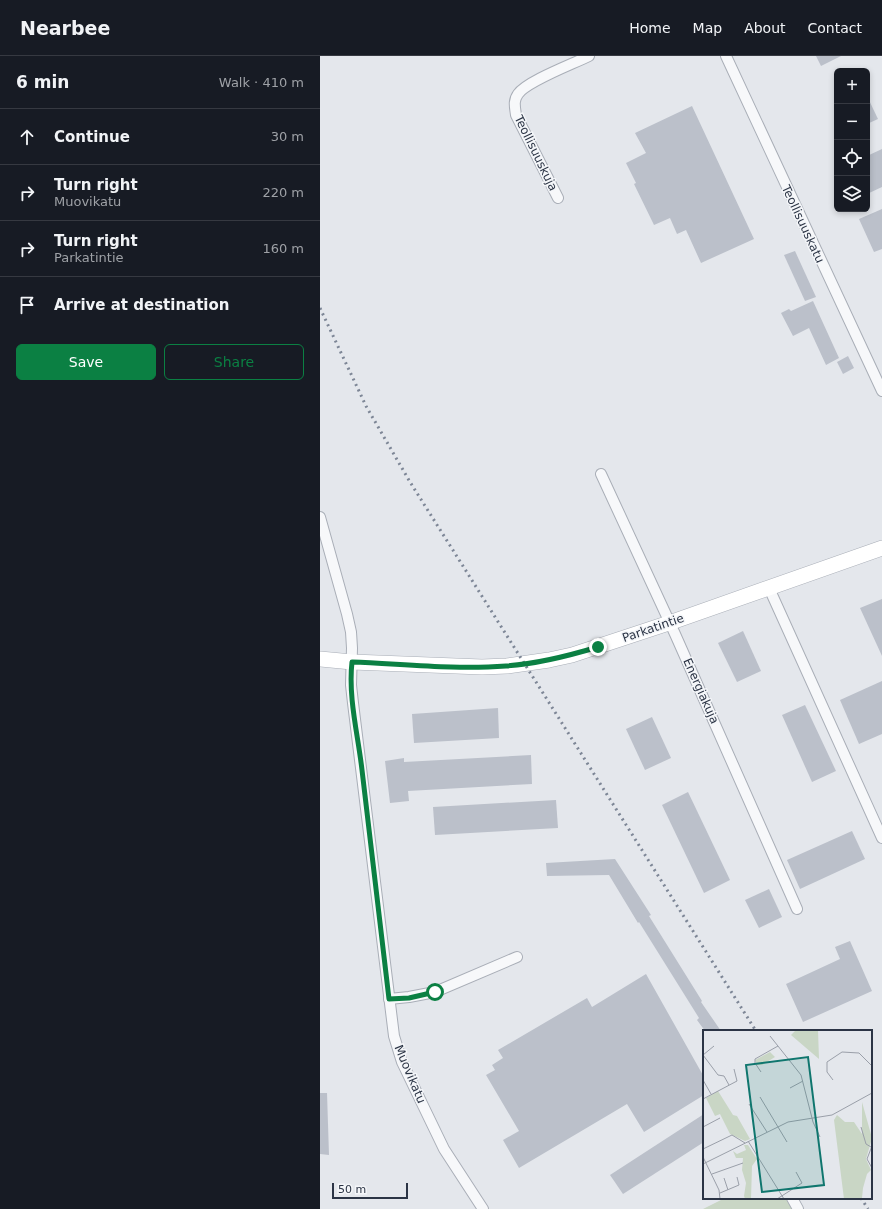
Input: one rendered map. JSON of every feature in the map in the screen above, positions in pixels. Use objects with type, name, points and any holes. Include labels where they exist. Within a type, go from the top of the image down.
[{"type":"street","name":"Teollisuuskuja","points":[[558,198],[516,115],[514,104],[517,95],[526,86],[589,56]]},
{"type":"street","name":"Teollisuuskatu","points":[[726,56],[882,390]]},
{"type":"street","name":"Energiakuja","points":[[601,474],[675,634],[797,909]]},
{"type":"street","name":"Muovikatu","points":[[320,516],[351,632],[353,703],[394,1036],[402,1062],[444,1149],[483,1209]]},
{"type":"street","name":"Parkatintie","points":[[320,659],[458,667],[507,666],[549,660],[572,655],[669,623],[882,548]]},
{"type":"street","points":[[769,588],[882,838]]},
{"type":"street","points":[[389,999],[409,998],[435,992],[517,957]]},
{"type":"street","points":[[793,1199],[798,1209]]},
{"type":"green space","points":[[723,1199],[788,1199],[792,1209],[703,1209]]},
{"type":"building","points":[[816,56],[841,56],[821,66]]},
{"type":"building","points":[[870,102],[878,119],[870,123]]},
{"type":"building","points":[[692,106],[754,239],[701,263],[686,230],[677,234],[670,218],[654,225],[634,184],[636,183],[626,163],[646,153],[635,133]]},
{"type":"building","points":[[882,149],[882,187],[870,193],[870,176],[870,155]]},
{"type":"building","points":[[882,209],[882,249],[874,252],[859,219]]},
{"type":"building","points":[[795,251],[816,297],[805,301],[784,255]]},
{"type":"building","points":[[813,301],[839,358],[826,365],[809,328],[793,336],[781,313],[789,309],[791,311]]},
{"type":"building","points":[[848,356],[854,368],[843,374],[837,362]]},
{"type":"building","points":[[882,599],[882,656],[860,608]]},
{"type":"building","points":[[743,631],[761,671],[737,682],[718,643]]},
{"type":"building","points":[[882,681],[882,734],[859,744],[840,700]]},
{"type":"building","points":[[805,705],[836,771],[812,782],[782,715]]},
{"type":"building","points":[[498,708],[499,738],[414,743],[412,714]]},
{"type":"building","points":[[652,717],[671,758],[645,770],[626,729]]},
{"type":"building","points":[[531,755],[532,784],[408,791],[409,801],[390,803],[385,761],[404,758],[404,762]]},
{"type":"building","points":[[688,792],[730,880],[704,893],[662,805]]},
{"type":"building","points":[[556,800],[558,828],[435,835],[433,807]]},
{"type":"building","points":[[852,831],[865,859],[800,889],[787,860]]},
{"type":"building","points":[[615,859],[651,915],[649,916],[702,1001],[701,1002],[720,1030],[704,1030],[697,1020],[699,1018],[609,875],[547,876],[546,863]]},
{"type":"building","points":[[769,889],[782,917],[759,928],[745,900]]},
{"type":"building","points":[[850,941],[872,991],[803,1022],[786,984],[840,959],[835,947]]},
{"type":"building","points":[[646,974],[703,1075],[703,1096],[644,1132],[627,1104],[519,1168],[503,1140],[519,1131],[486,1075],[495,1070],[492,1065],[503,1058],[498,1050],[587,998],[592,1007]]},
{"type":"building","points":[[320,1093],[327,1093],[329,1155],[320,1154]]},
{"type":"building","points":[[703,1115],[703,1143],[623,1194],[610,1175]]},
{"type":"railway","points":[[320,308],[366,406],[410,482],[755,1030]]},
{"type":"railway","points":[[862,1199],[868,1209]]},
{"type":"route","points":[[435,992],[409,998],[389,999],[353,703],[352,662],[482,668],[549,660],[598,647]]}]
